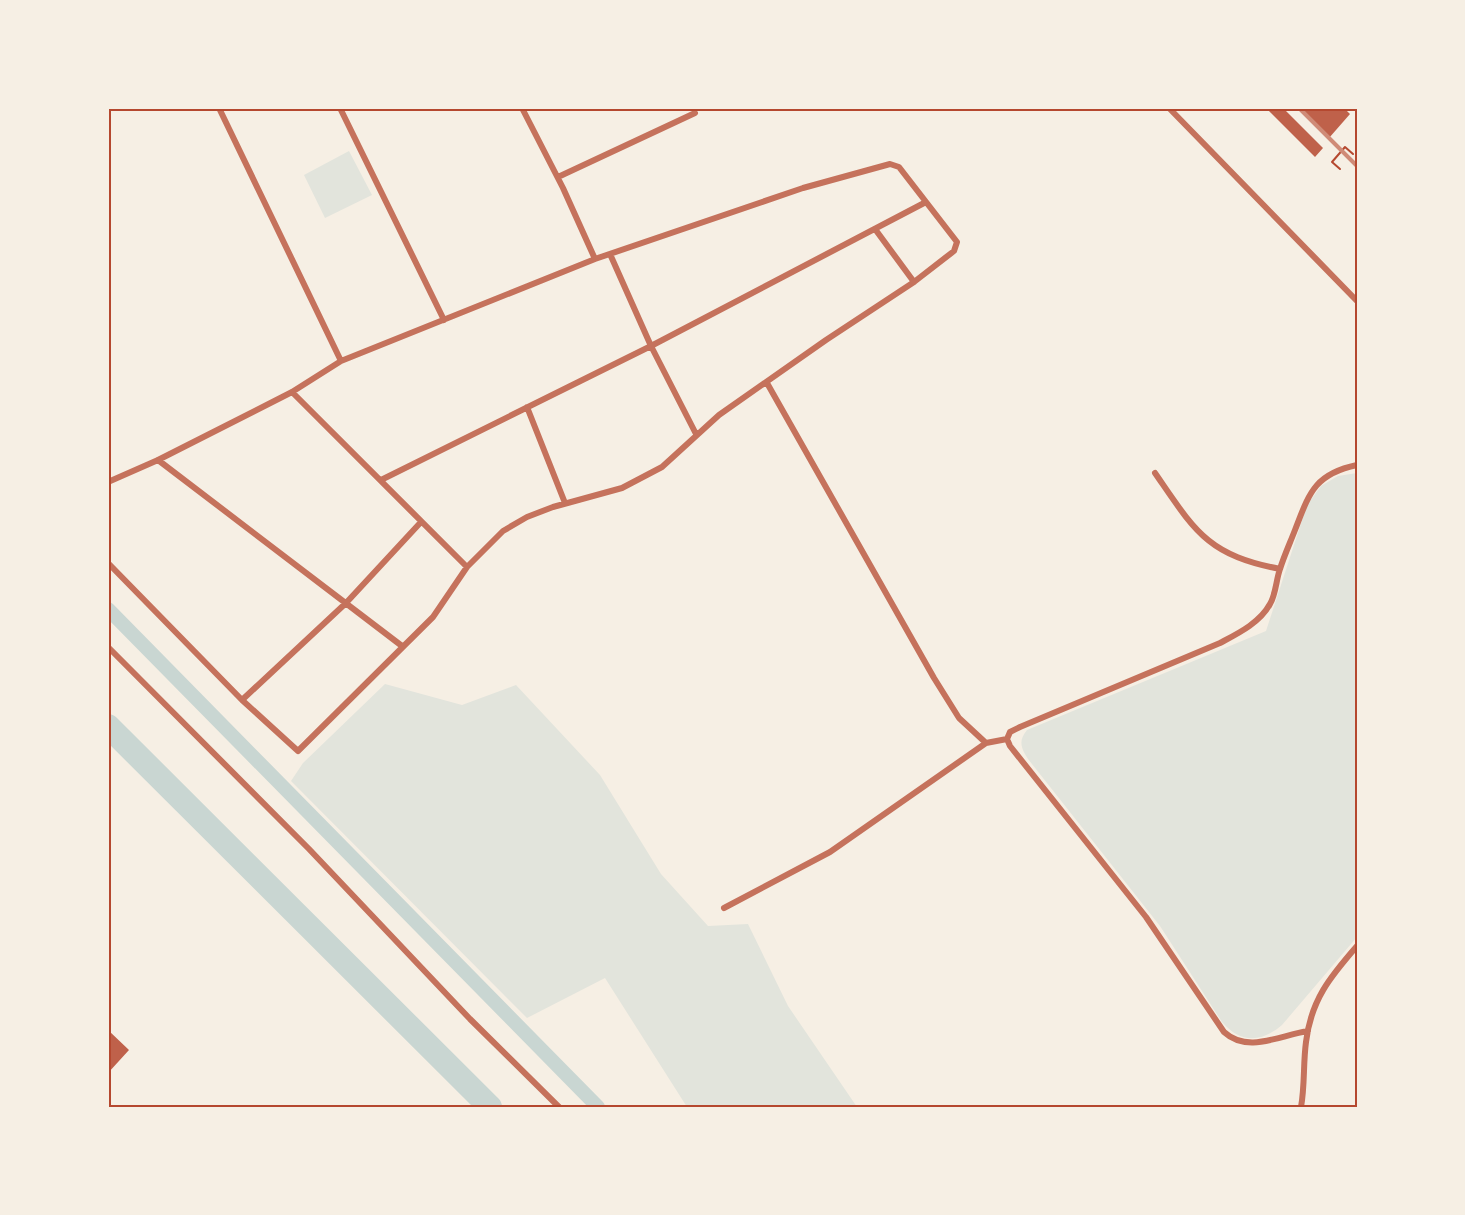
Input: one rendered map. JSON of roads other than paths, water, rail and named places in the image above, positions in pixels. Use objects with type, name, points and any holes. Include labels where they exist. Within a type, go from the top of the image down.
[{"type":"street","points":[[219,108],[341,361]]},
{"type":"street","points":[[340,108],[444,320]]},
{"type":"street","points":[[522,108],[558,177],[595,259]]},
{"type":"street","points":[[1169,108],[1357,302]]},
{"type":"street","points":[[558,177],[696,113]]},
{"type":"street","points":[[108,482],[158,460],[292,392],[341,361],[595,259],[803,188],[890,164],[899,167],[957,242],[954,252],[914,282],[719,415],[662,466],[622,488],[564,503],[503,531],[467,567],[440,609],[302,749],[295,750],[242,700],[108,563]]},
{"type":"street","points":[[381,480],[651,346],[926,202]]},
{"type":"street","points":[[875,229],[914,282]]},
{"type":"street","points":[[610,254],[651,346],[696,434]]},
{"type":"street","points":[[766,383],[942,693],[959,718],[986,743]]},
{"type":"street","points":[[292,392],[467,567]]},
{"type":"street","points":[[527,407],[564,503]]},
{"type":"street","points":[[158,460],[402,646]]},
{"type":"street","points":[[1308,1031],[1250,1043],[1236,1041],[1224,1032],[1146,917],[1010,746],[1007,739],[1010,732],[1020,727],[1220,643],[1242,631],[1262,615],[1270,605],[1280,569],[1308,496],[1329,475],[1357,465]]},
{"type":"street","points":[[1155,473],[1194,528],[1205,539],[1225,553],[1280,569]]},
{"type":"street","points":[[242,700],[346,603],[422,522]]},
{"type":"street","points":[[108,647],[309,849],[470,1018],[559,1107]]},
{"type":"street","points":[[724,908],[830,852],[986,743],[1007,739]]},
{"type":"street","points":[[1301,1107],[1308,1031],[1316,1003],[1323,988],[1357,946]]},
{"type":"waterway","points":[[108,609],[598,1107]]},
{"type":"waterway","points":[[108,726],[490,1107]]},
{"type":"railway","points":[[1299,108],[1357,166]]}]
